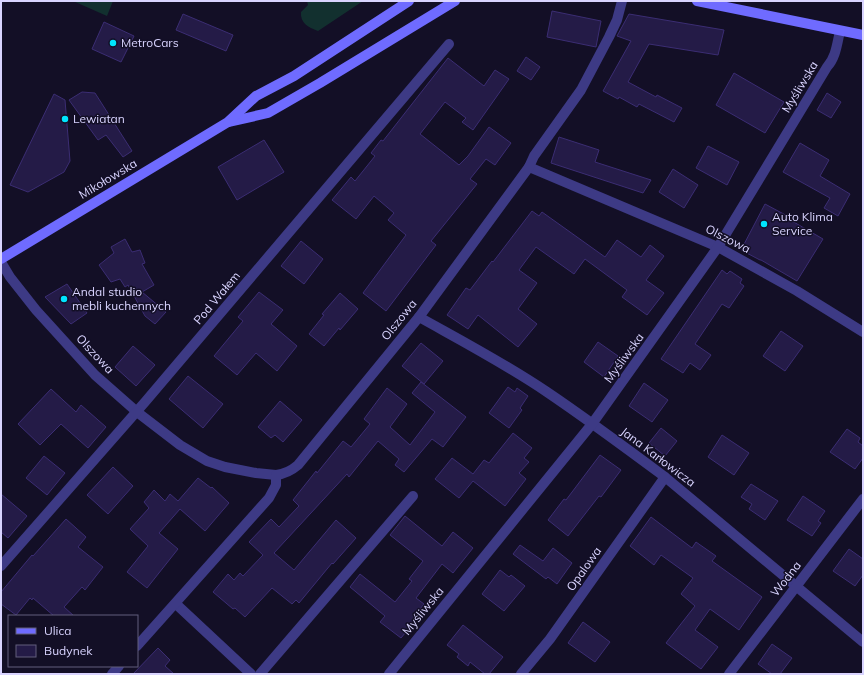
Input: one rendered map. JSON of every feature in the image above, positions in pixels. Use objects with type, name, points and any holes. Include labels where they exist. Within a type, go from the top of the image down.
[{"type":"main road","name":"Mikołowska","points":[[1,259],[228,122],[256,96],[294,76],[409,1]]},
{"type":"main road","name":"Mikołowska","points":[[228,122],[268,113],[455,1]]},
{"type":"main road","points":[[698,1],[863,35]]},
{"type":"street","name":"Olszowa","points":[[1,262],[36,310],[95,375],[137,412],[180,445],[207,460],[225,467],[276,475],[292,471],[298,466],[419,317],[529,167],[534,156],[581,90],[617,20],[622,1]]},
{"type":"street","name":"Myśliwska","points":[[389,674],[592,424],[718,247],[823,73],[832,61],[840,31]]},
{"type":"street","name":"Pod Wałem","points":[[1,566],[137,412],[449,44]]},
{"type":"street","name":"Olszowa","points":[[529,167],[718,247],[797,291],[863,332]]},
{"type":"street","name":"Jana Karłowicza","points":[[419,317],[515,372],[546,392],[665,477],[863,642]]},
{"type":"street","points":[[138,645],[269,498],[276,485],[276,475]]},
{"type":"street","name":"Opalowa","points":[[521,674],[550,639],[665,477]]},
{"type":"street","points":[[260,674],[413,496]]},
{"type":"street","name":"Wodna","points":[[729,674],[863,499]]},
{"type":"street","points":[[176,604],[251,674]]},
{"type":"green space","points":[[73,1],[113,1],[107,16]]},
{"type":"green space","points":[[307,1],[363,1],[318,31],[303,22],[301,12],[308,5]]},
{"type":"building","points":[[552,11],[601,21],[596,47],[547,37]]},
{"type":"building","points":[[183,14],[233,35],[226,51],[176,30]]},
{"type":"building","points":[[629,14],[724,30],[718,55],[649,44],[628,82],[656,97],[657,95],[682,108],[674,122],[639,104],[637,107],[619,97],[618,99],[603,91],[631,41],[617,36]]},
{"type":"building","points":[[104,22],[134,36],[121,62],[92,49]]},
{"type":"building","points":[[526,57],[540,67],[531,80],[517,71]]},
{"type":"building","points":[[448,58],[484,86],[495,70],[509,79],[473,130],[462,122],[466,118],[445,102],[420,134],[459,165],[468,156],[489,127],[511,143],[495,165],[486,159],[470,179],[477,184],[431,241],[436,245],[386,311],[363,293],[406,235],[388,220],[394,213],[374,196],[356,219],[332,200],[351,177],[355,181],[375,156],[371,153],[381,140],[383,141]]},
{"type":"building","points":[[734,73],[784,102],[765,133],[716,105]]},
{"type":"building","points":[[82,92],[95,93],[132,151],[123,157],[106,135],[98,140],[69,100]]},
{"type":"building","points":[[827,93],[841,102],[831,118],[817,110]]},
{"type":"building","points":[[54,94],[65,100],[70,161],[64,172],[28,192],[10,185]]},
{"type":"building","points":[[559,137],[599,150],[595,162],[651,180],[643,193],[551,163]]},
{"type":"building","points":[[264,140],[284,172],[237,200],[218,167]]},
{"type":"building","points":[[800,143],[829,160],[820,176],[850,194],[838,216],[824,208],[830,198],[783,172]]},
{"type":"building","points":[[708,146],[739,162],[727,185],[696,168]]},
{"type":"building","points":[[673,169],[698,185],[684,208],[659,192]]},
{"type":"building","points":[[765,204],[793,219],[792,221],[823,239],[797,281],[741,250]]},
{"type":"building","points":[[532,211],[539,216],[542,212],[605,257],[617,240],[641,257],[650,245],[664,256],[646,280],[664,293],[647,315],[622,297],[627,290],[585,259],[574,274],[536,247],[519,270],[537,283],[518,309],[537,324],[518,347],[478,315],[468,329],[447,315],[466,288],[470,290]]},
{"type":"building","points":[[125,239],[132,252],[140,250],[145,263],[142,264],[154,285],[142,292],[166,312],[155,324],[145,316],[128,285],[125,287],[120,279],[111,282],[99,265],[114,253],[111,247]]},
{"type":"building","points":[[301,241],[323,259],[304,284],[281,266]]},
{"type":"building","points":[[722,270],[727,274],[730,271],[742,279],[740,283],[744,286],[729,308],[722,304],[695,344],[711,355],[700,370],[690,363],[683,373],[661,359]]},
{"type":"building","points":[[67,284],[87,313],[71,324],[45,297]]},
{"type":"building","points":[[259,292],[283,310],[271,324],[297,346],[277,371],[256,353],[237,375],[214,356],[243,321],[238,317]]},
{"type":"building","points":[[340,293],[358,309],[324,346],[309,334],[324,315],[322,314]]},
{"type":"building","points":[[781,331],[803,346],[785,371],[763,356]]},
{"type":"building","points":[[598,342],[618,356],[604,377],[584,362]]},
{"type":"building","points":[[421,343],[443,361],[424,384],[402,366]]},
{"type":"building","points":[[133,346],[155,365],[136,386],[115,367]]},
{"type":"building","points":[[188,376],[223,404],[203,428],[169,399]]},
{"type":"building","points":[[421,382],[466,417],[443,447],[432,439],[404,472],[395,465],[399,459],[378,441],[349,477],[347,474],[274,553],[294,570],[336,520],[356,538],[333,564],[332,563],[299,603],[296,600],[292,604],[272,588],[245,617],[213,592],[228,574],[234,580],[240,573],[243,576],[263,555],[249,542],[271,519],[279,527],[299,506],[293,500],[316,471],[317,473],[343,441],[351,447],[370,424],[364,419],[387,388],[407,404],[390,427],[410,445],[435,412],[412,393]]},
{"type":"building","points":[[644,383],[668,400],[652,422],[629,406]]},
{"type":"building","points":[[508,387],[515,392],[517,388],[528,396],[520,408],[522,410],[509,428],[489,413]]},
{"type":"building","points":[[51,389],[76,412],[81,405],[106,427],[88,448],[61,424],[40,445],[18,424]]},
{"type":"building","points":[[280,401],[302,420],[283,442],[275,435],[271,438],[258,427]]},
{"type":"building","points":[[661,428],[677,441],[665,456],[649,443]]},
{"type":"building","points":[[847,429],[860,438],[858,442],[863,446],[863,458],[855,469],[830,452]]},
{"type":"building","points":[[513,433],[532,448],[524,458],[529,462],[519,473],[526,479],[505,506],[473,481],[459,498],[435,479],[452,458],[473,474],[484,460],[489,463]]},
{"type":"building","points":[[722,435],[749,453],[734,475],[708,457]]},
{"type":"building","points":[[600,455],[621,470],[601,497],[599,496],[568,536],[548,520],[564,499],[566,500]]},
{"type":"building","points":[[44,456],[65,473],[47,495],[26,478]]},
{"type":"building","points":[[113,467],[133,486],[108,514],[87,495]]},
{"type":"building","points":[[198,478],[211,488],[212,487],[229,503],[205,531],[180,509],[159,533],[178,549],[147,588],[127,572],[148,546],[130,529],[149,508],[144,502],[154,490],[165,501],[170,494],[178,501]]},
{"type":"building","points":[[751,484],[778,501],[765,520],[749,509],[752,504],[741,497]]},
{"type":"building","points":[[1,494],[27,516],[8,538],[1,532]]},
{"type":"building","points":[[803,496],[825,511],[818,521],[821,523],[812,536],[787,520]]},
{"type":"building","points":[[405,516],[442,546],[453,532],[473,548],[453,573],[442,564],[416,598],[424,604],[416,614],[419,616],[401,638],[380,622],[385,616],[350,587],[360,574],[395,602],[412,581],[409,579],[423,561],[390,535]]},
{"type":"building","points":[[651,517],[692,548],[696,542],[716,556],[712,561],[762,597],[739,630],[710,609],[695,630],[718,647],[701,669],[666,643],[695,606],[681,594],[693,578],[661,555],[654,565],[630,546]]},
{"type":"building","points":[[66,519],[86,537],[78,547],[103,567],[85,590],[82,587],[64,607],[73,615],[53,615],[33,598],[32,600],[30,598],[16,615],[1,604],[1,592],[32,555],[33,556]]},
{"type":"building","points":[[520,545],[543,561],[553,548],[572,563],[557,584],[548,577],[546,579],[513,554]]},
{"type":"building","points":[[849,549],[863,559],[863,575],[855,586],[833,571]]},
{"type":"building","points":[[500,570],[509,577],[511,575],[525,586],[504,611],[482,594]]},
{"type":"building","points":[[583,622],[610,642],[595,662],[568,643]]},
{"type":"building","points":[[463,625],[503,657],[489,674],[485,674],[470,662],[468,666],[457,657],[459,654],[447,645]]},
{"type":"building","points":[[772,644],[792,658],[780,674],[772,674],[758,664]]},
{"type":"building","points":[[158,648],[170,660],[165,666],[174,674],[133,674]]},
{"type":"place","name":"MetroCars","points":[[113,43]]},
{"type":"place","name":"Lewiatan","points":[[65,119]]},
{"type":"place","name":"Auto Klima Service","points":[[764,224]]},
{"type":"place","name":"Andal studio mebli kuchennych","points":[[64,299]]}]
